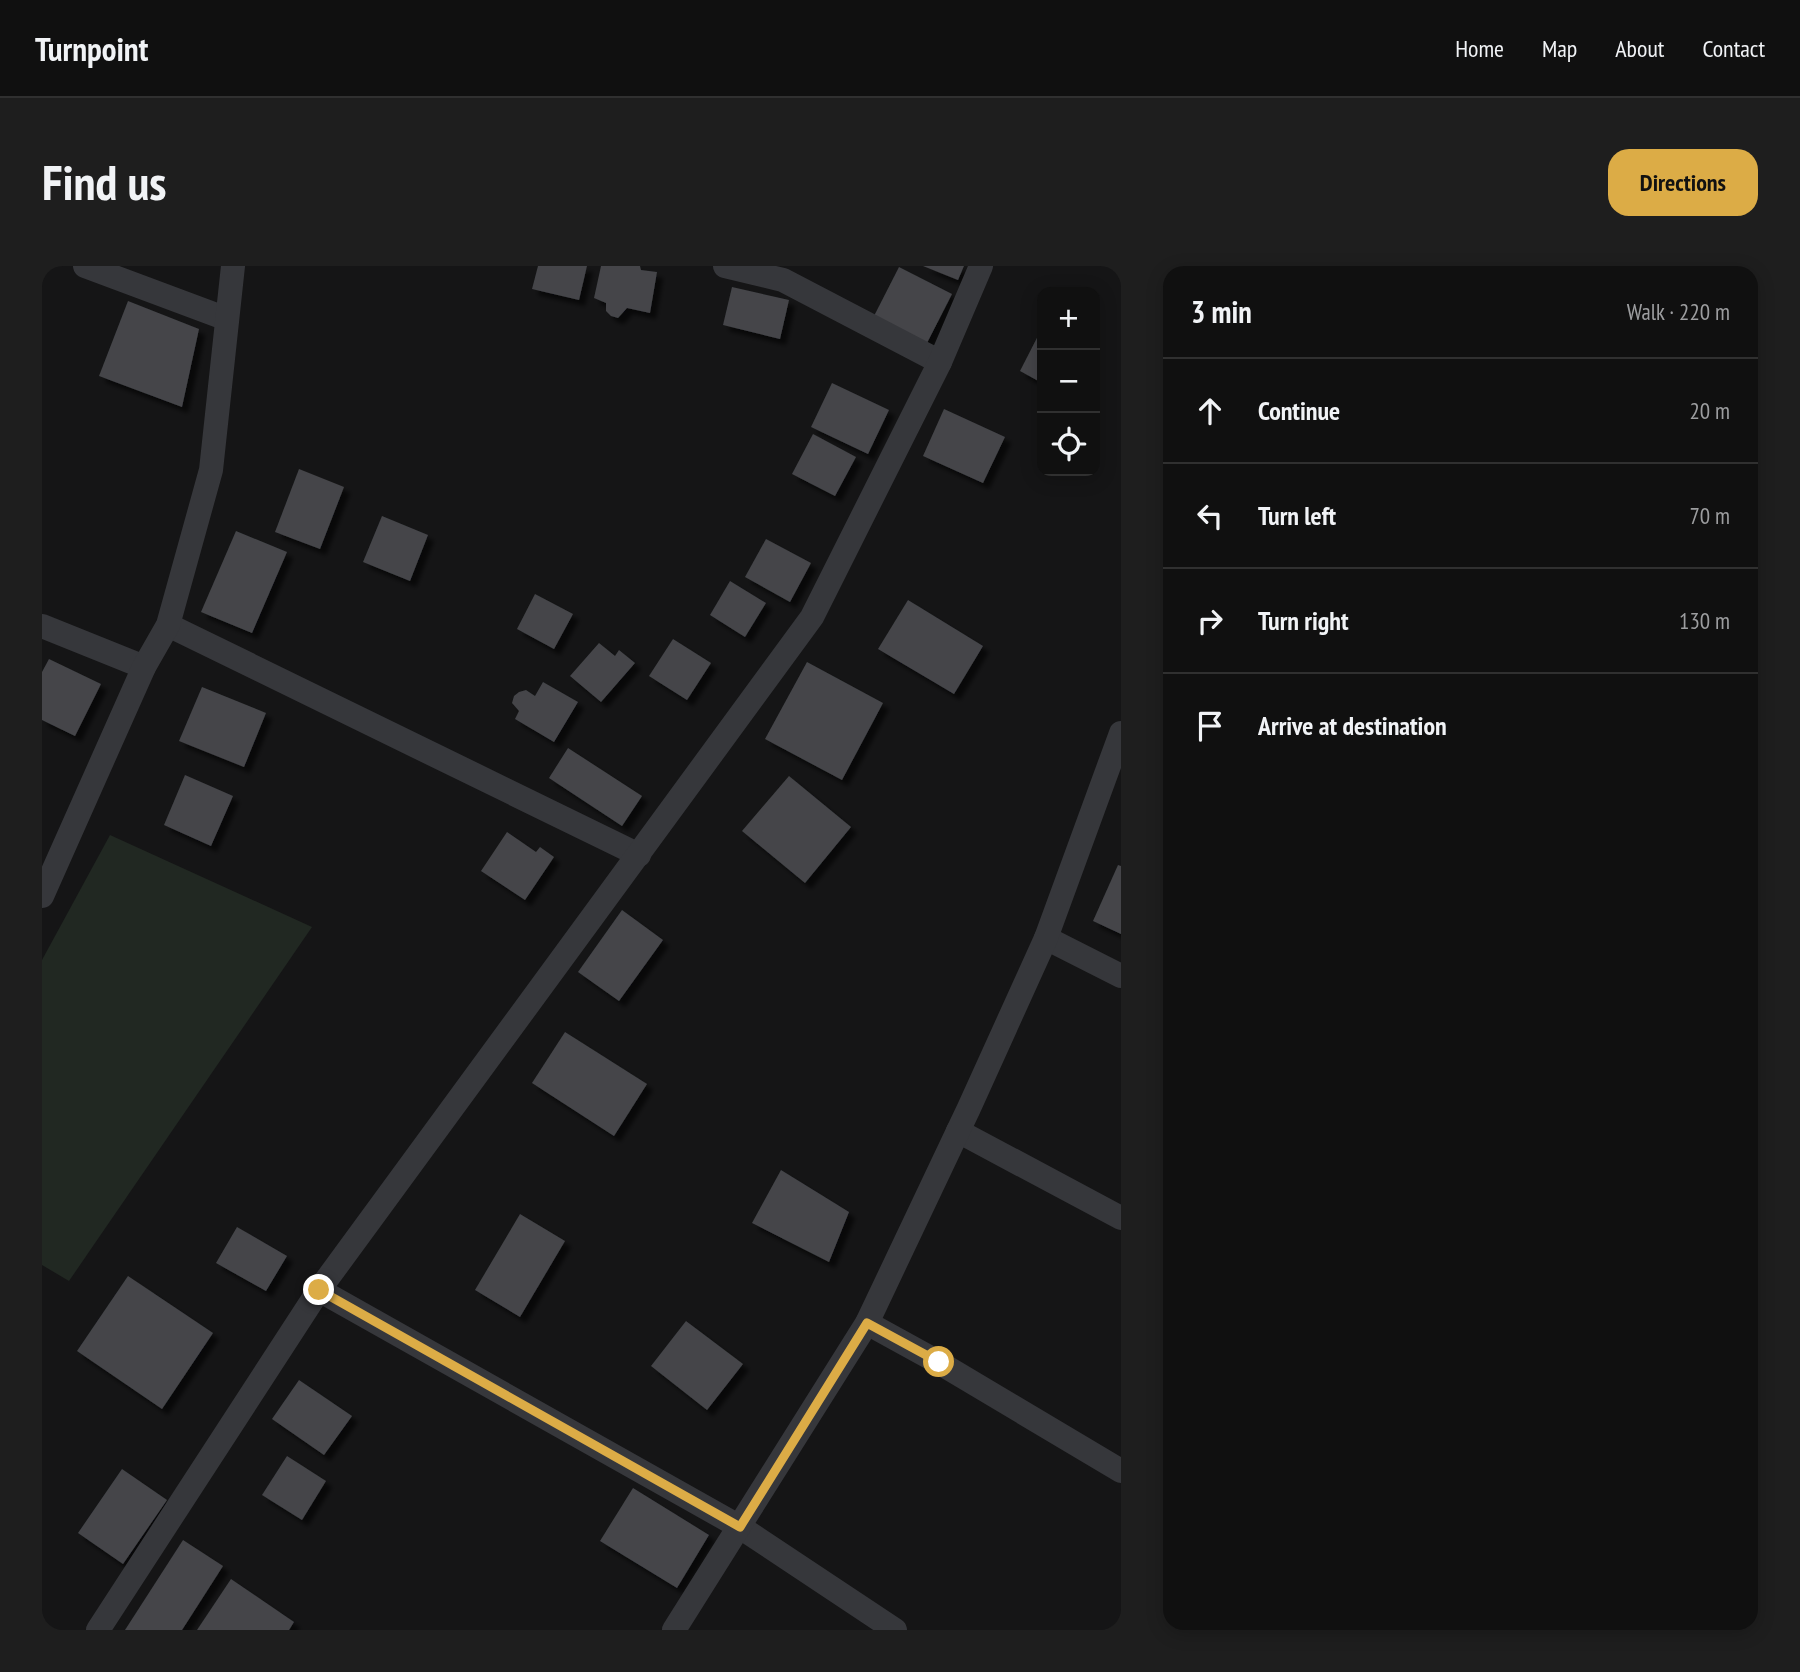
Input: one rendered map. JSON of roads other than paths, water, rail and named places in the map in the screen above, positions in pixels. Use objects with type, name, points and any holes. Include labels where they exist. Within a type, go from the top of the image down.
[{"type":"street","points":[[85,266],[227,319]]},
{"type":"street","points":[[42,896],[144,667],[168,625],[211,470],[233,266]]},
{"type":"street","points":[[725,266],[783,280],[940,362]]},
{"type":"street","points":[[98,1630],[319,1290],[812,617],[940,362],[981,266]]},
{"type":"street","points":[[168,625],[639,855]]},
{"type":"street","points":[[42,626],[144,667]]},
{"type":"street","points":[[674,1630],[867,1323],[1046,938],[1121,733]]},
{"type":"street","points":[[1046,938],[1121,976]]},
{"type":"street","points":[[958,1131],[1121,1218]]},
{"type":"street","points":[[319,1290],[740,1527],[895,1630]]},
{"type":"street","points":[[867,1323],[939,1362],[1121,1471]]}]
